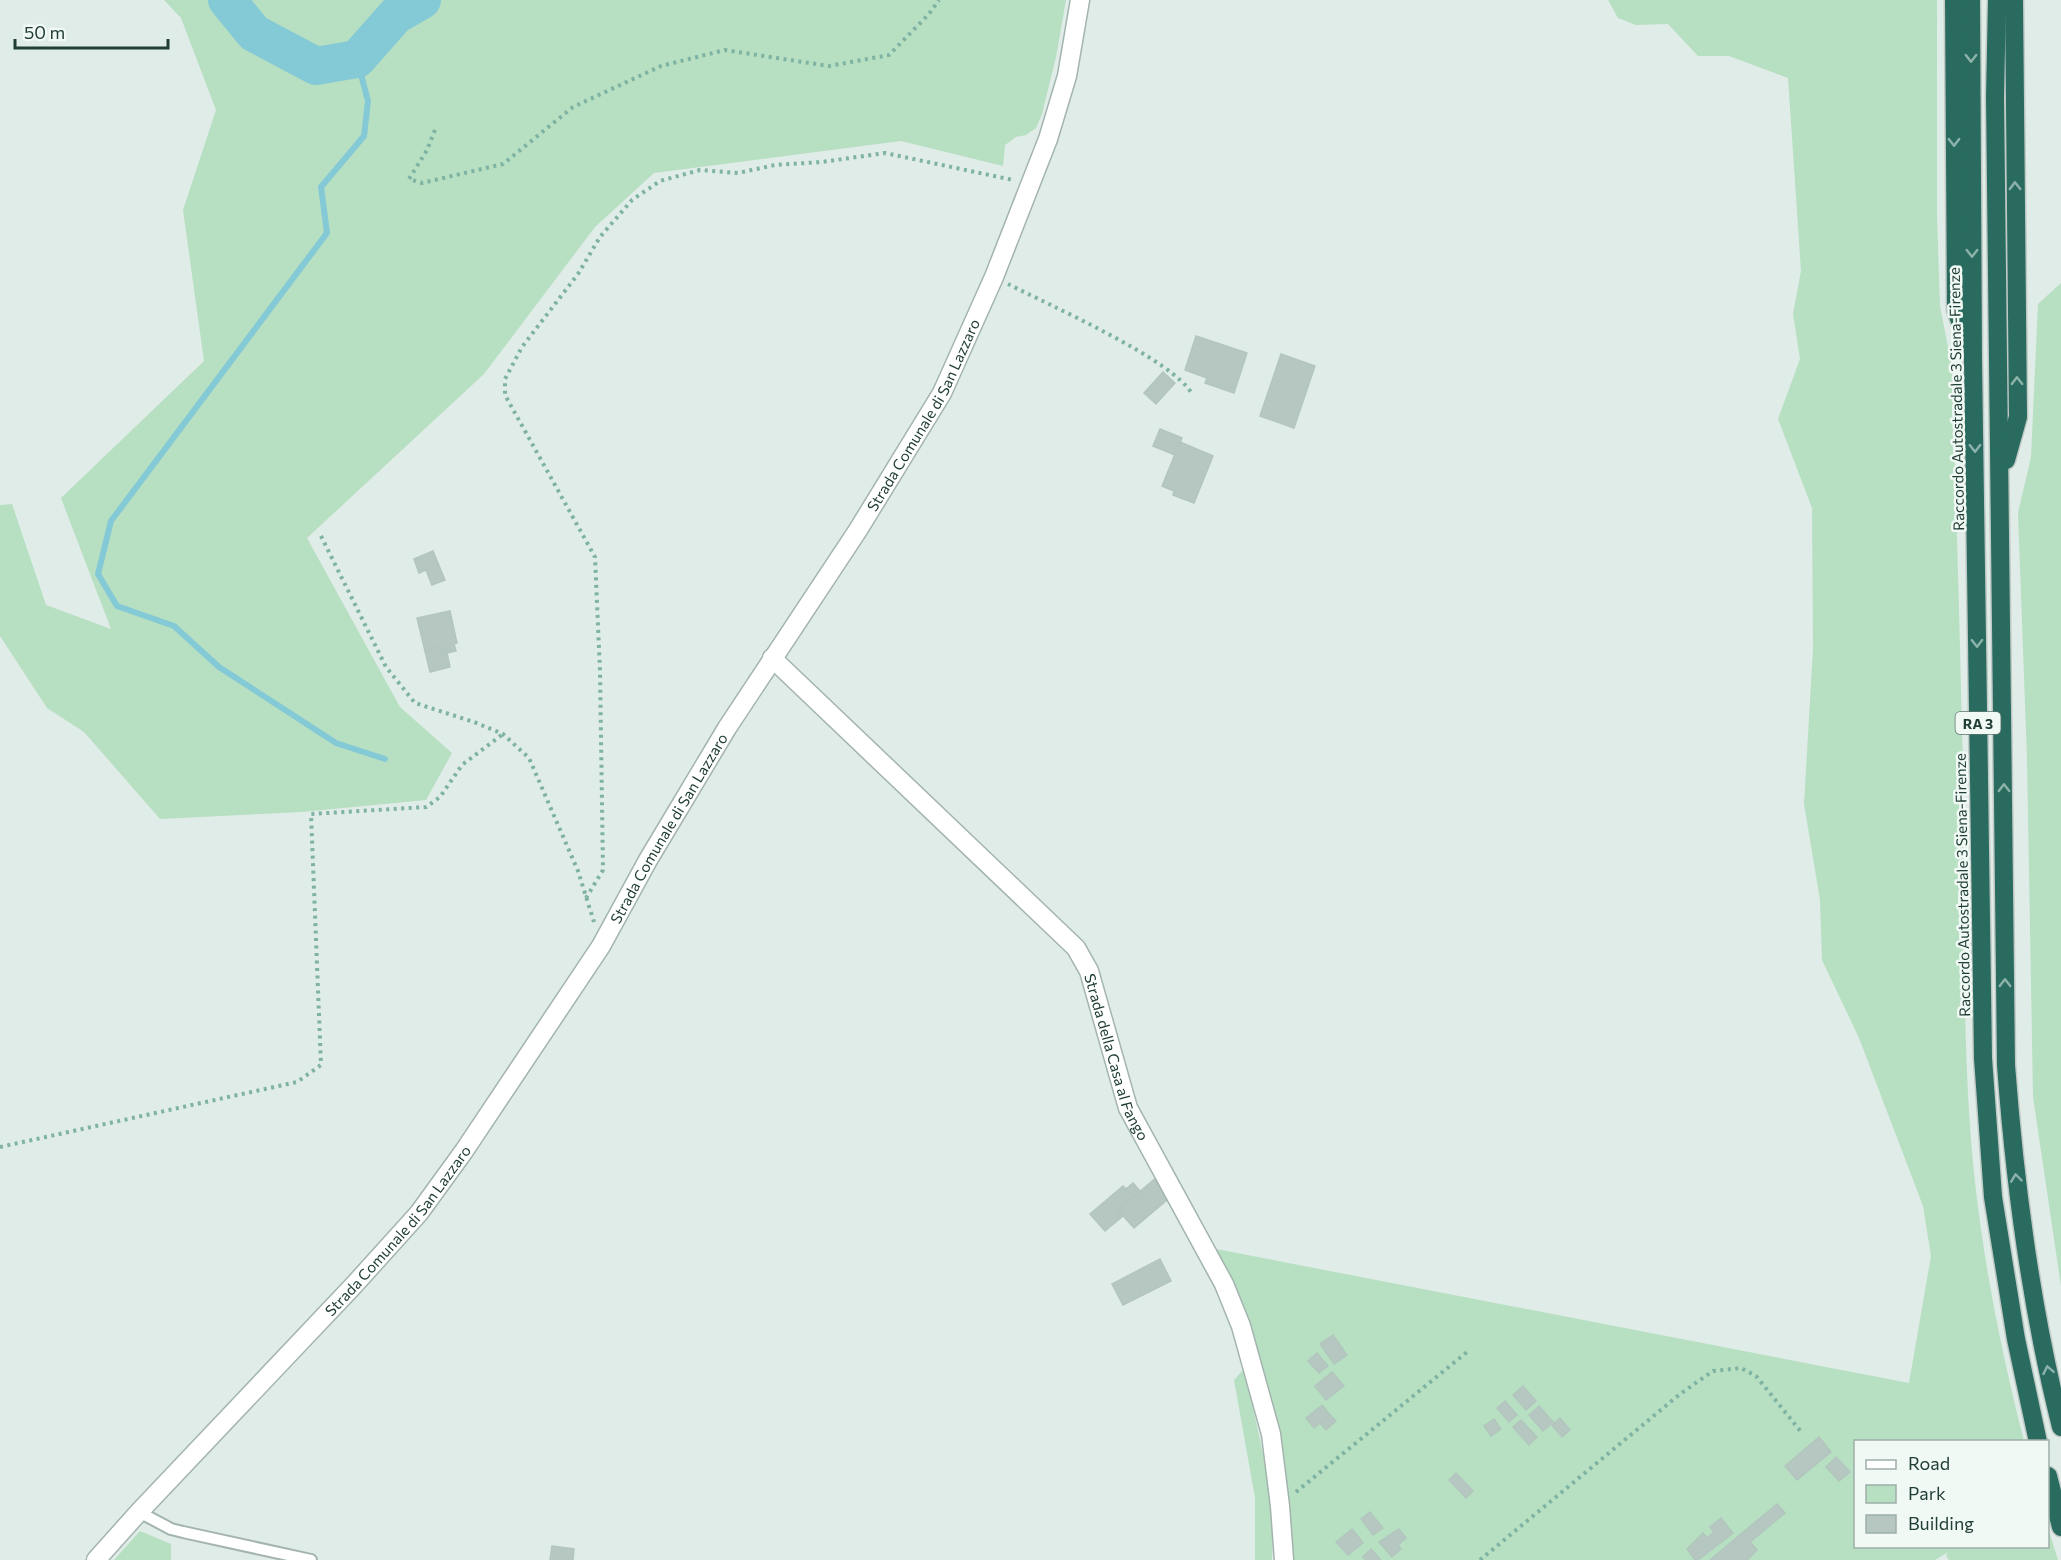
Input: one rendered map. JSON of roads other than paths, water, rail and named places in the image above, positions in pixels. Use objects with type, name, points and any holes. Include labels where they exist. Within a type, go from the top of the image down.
[{"type":"highway","points":[[1954,0],[1956,310],[1973,360]]},
{"type":"highway","name":"Raccordo Autostradale 3 Siena-Firenze","points":[[1971,0],[1973,360],[1983,1058],[1993,1197],[2016,1339],[2038,1440]]},
{"type":"highway","name":"RA 3","points":[[1997,0],[1995,118],[2001,479],[2006,1065],[2012,1149],[2023,1230],[2035,1306],[2061,1427]]},
{"type":"highway","points":[[2001,479],[2018,417],[2014,0]]},
{"type":"highway","points":[[2049,1480],[2061,1527]]},
{"type":"street","name":"Strada Comunale di San Lazzaro","points":[[96,1560],[354,1286],[419,1213],[458,1160],[601,946],[648,860],[772,658],[858,530],[931,412],[949,378],[994,277],[1062,97],[1080,0]]},
{"type":"street","name":"Strada della Casa al Fango","points":[[772,658],[1076,948],[1089,971],[1128,1108],[1224,1284],[1241,1326],[1271,1434],[1284,1560]]},
{"type":"lane","points":[[139,1512],[177,1531],[310,1560]]},
{"type":"waterway","points":[[227,0],[254,33],[316,66],[357,59],[396,15],[422,0]]},
{"type":"waterway","points":[[357,59],[368,101],[364,136],[321,187],[327,233],[111,521],[98,574],[117,606],[174,626],[219,667],[336,743],[385,759]]}]
